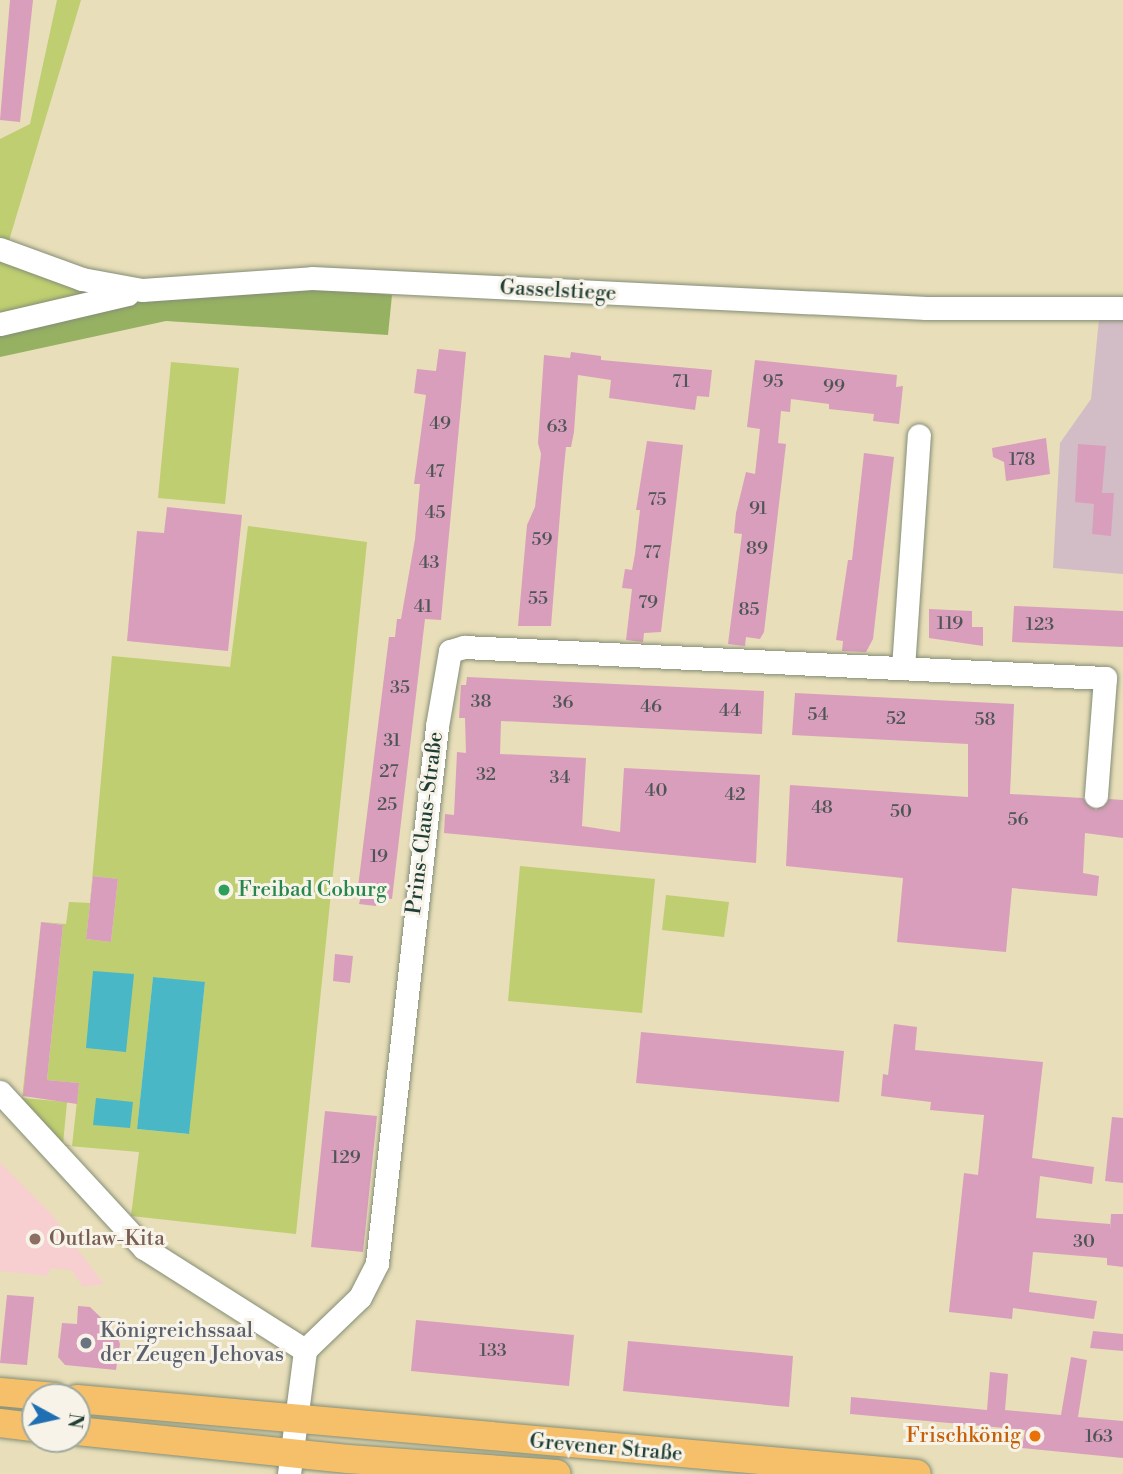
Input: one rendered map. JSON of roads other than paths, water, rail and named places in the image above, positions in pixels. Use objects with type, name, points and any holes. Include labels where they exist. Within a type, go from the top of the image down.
[{"type":"main road","points":[[0,1392],[21,1394]]},
{"type":"main road","name":"Grevener Straße","points":[[91,1400],[917,1474]]},
{"type":"main road","points":[[0,1423],[21,1425]]},
{"type":"main road","name":"Grevener Straße","points":[[91,1433],[290,1463],[556,1474]]},
{"type":"street","name":"Gasselstiege","points":[[0,249],[82,279],[142,290],[312,278],[926,308],[1123,308]]},
{"type":"street","points":[[0,324],[142,290]]},
{"type":"street","points":[[903,668],[919,436]]},
{"type":"street","name":"Prins-Claus-Straße","points":[[305,1350],[360,1297],[377,1263],[423,841],[444,667],[450,651],[464,647],[1105,678],[1096,796]]},
{"type":"street","points":[[0,1092],[144,1248],[305,1350],[290,1463]]},
{"type":"water","points":[[93,971],[134,974],[126,1052],[86,1048]]},
{"type":"water","points":[[153,977],[205,982],[189,1134],[137,1129]]},
{"type":"water","points":[[96,1098],[133,1102],[130,1128],[93,1125]]},
{"type":"place","name":"Freibad Coburg","points":[[224,890]]},
{"type":"place","name":"Outlaw-Kita","points":[[35,1239]]},
{"type":"place","name":"Königreichssaal der Zeugen Jehovas","points":[[86,1343]]},
{"type":"place","name":"Frischkönig","points":[[1035,1436]]}]
